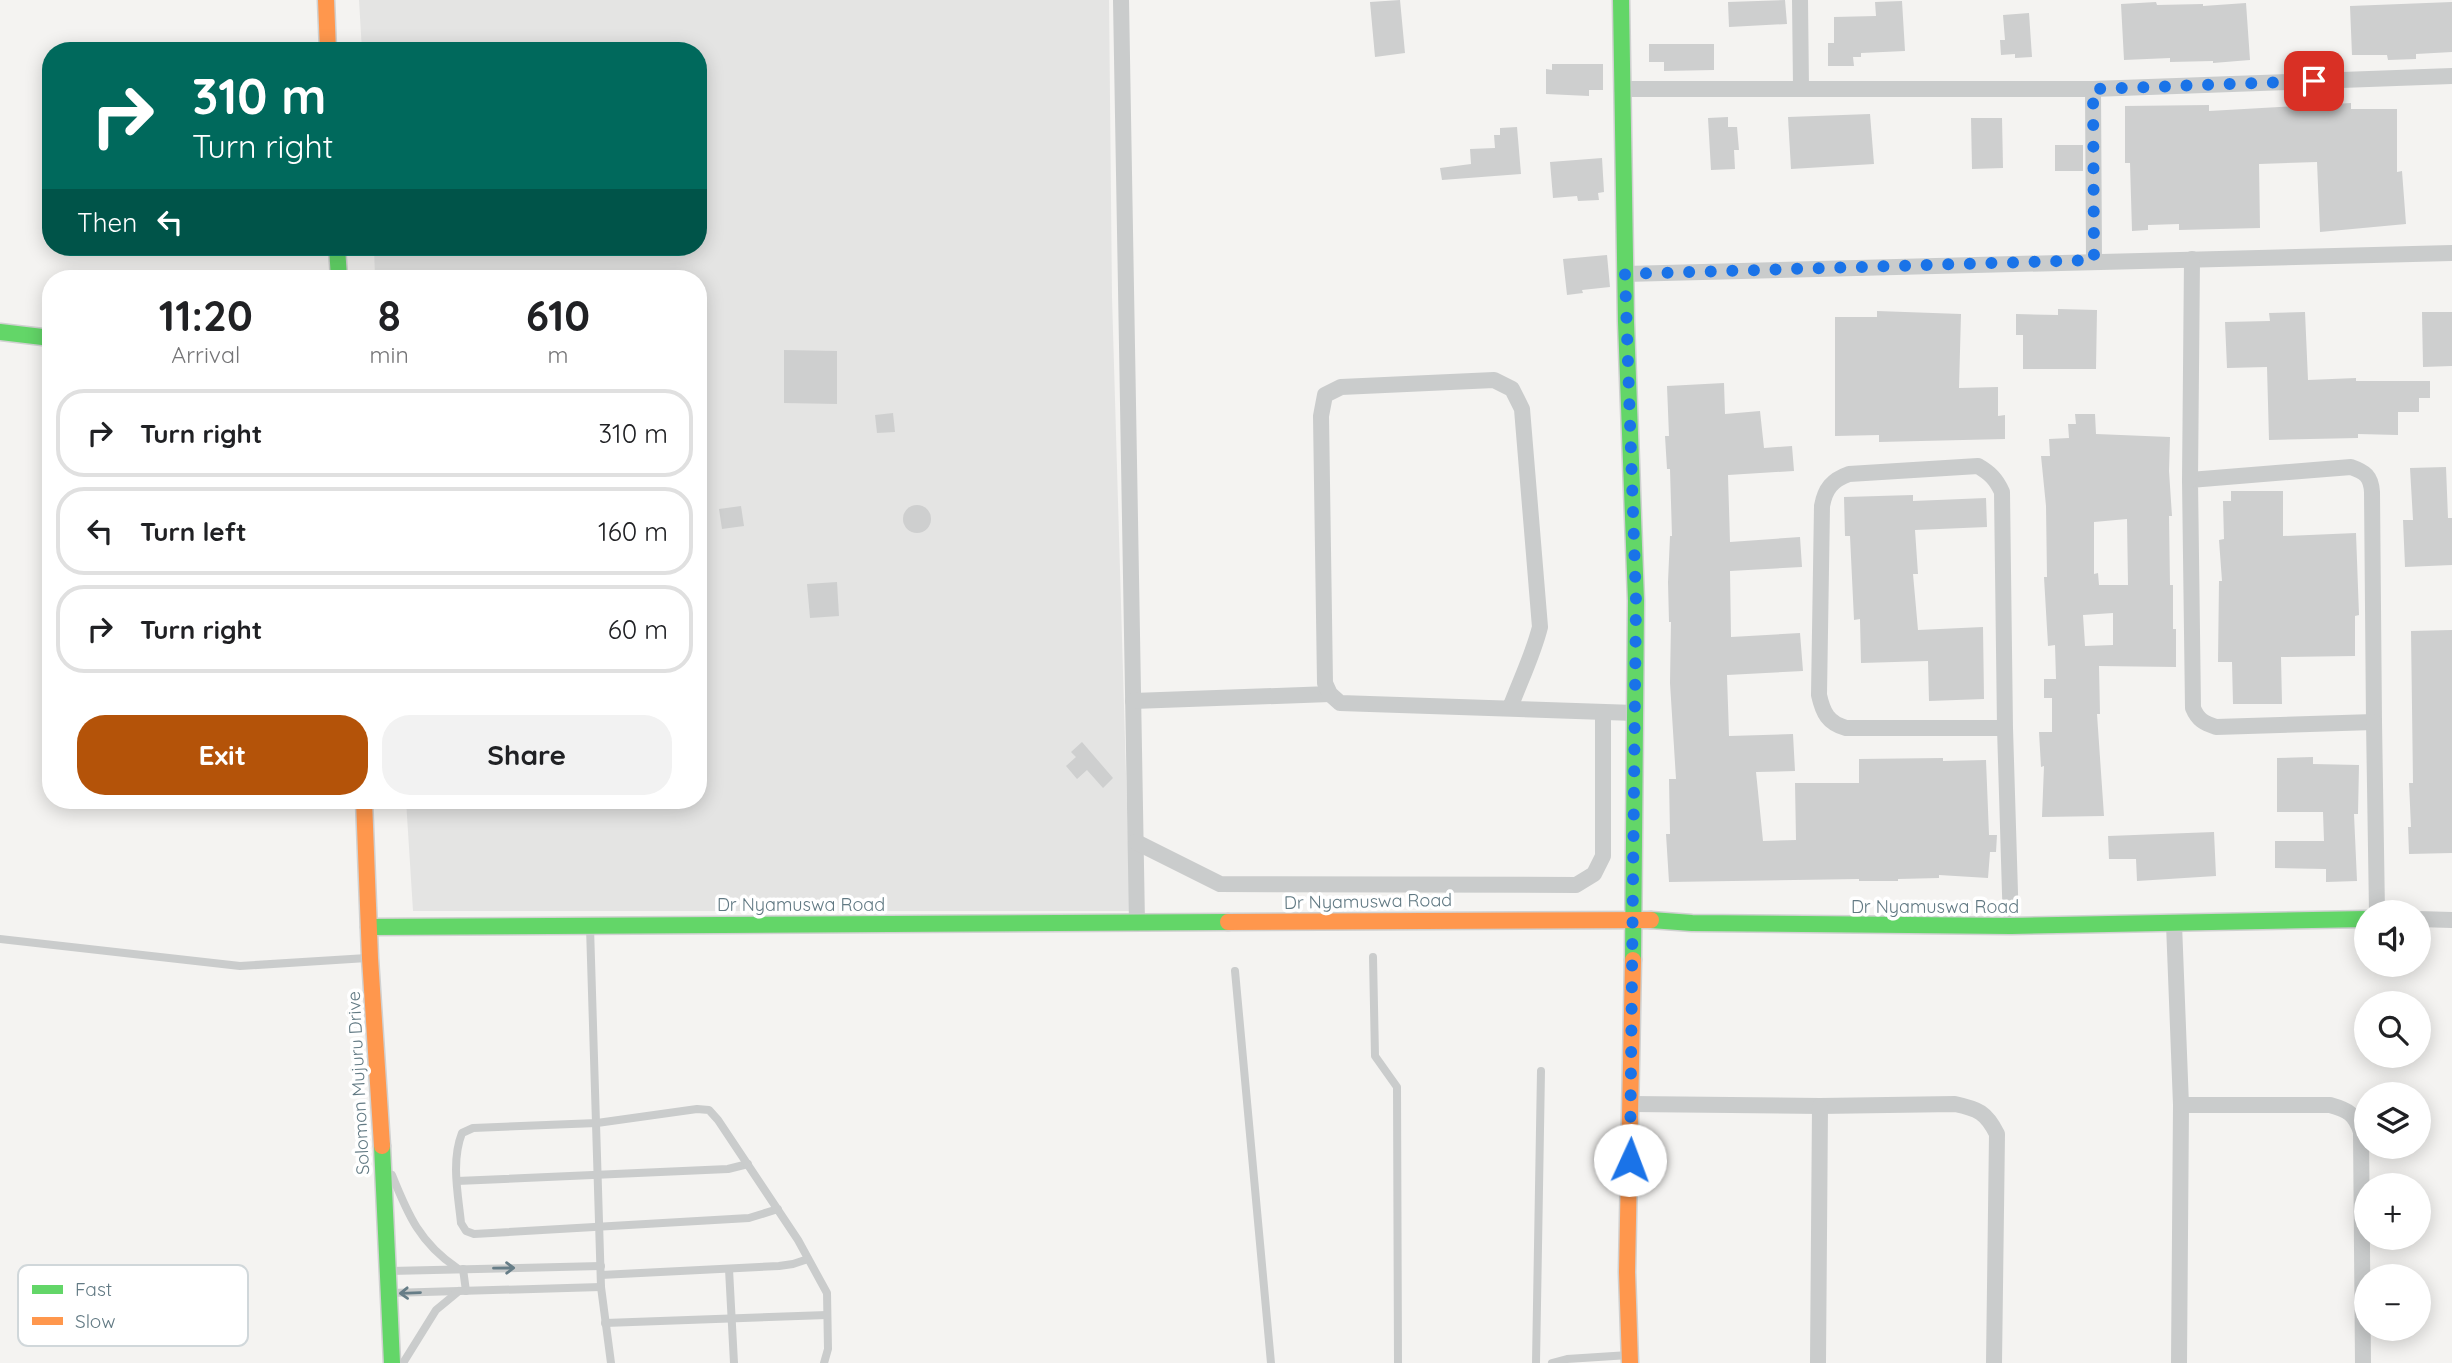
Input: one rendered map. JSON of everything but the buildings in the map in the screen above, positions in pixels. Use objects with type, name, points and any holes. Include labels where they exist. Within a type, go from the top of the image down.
[{"type":"street","points":[[326,0],[328,42]]},
{"type":"street","points":[[1121,0],[1137,923]]},
{"type":"street","points":[[1621,0],[1625,274],[1636,601],[1632,1104],[1627,1272],[1630,1359]]},
{"type":"street","points":[[1800,0],[1801,87]]},
{"type":"street","points":[[1622,89],[2093,89],[2452,76]]},
{"type":"street","points":[[2093,89],[2094,260]]},
{"type":"street","points":[[1625,274],[2452,253]]},
{"type":"street","points":[[2192,259],[2190,480],[2193,708],[2197,717],[2216,727],[2374,722]]},
{"type":"street","points":[[0,332],[42,337]]},
{"type":"street","points":[[1510,708],[1520,678],[1534,651],[1540,627],[1522,409],[1512,389],[1494,380],[1341,387],[1325,395],[1321,416],[1325,683],[1330,694],[1340,703],[1635,713]]},
{"type":"street","points":[[2005,728],[1846,728],[1834,724],[1826,716],[1819,695],[1822,506],[1829,486],[1837,478],[1849,474],[1978,466],[1990,473],[2002,492],[2011,926]]},
{"type":"street","points":[[2190,480],[2351,467],[2365,472],[2371,481],[2378,900]]},
{"type":"street","points":[[1133,701],[1330,694]]},
{"type":"street","points":[[1136,842],[1220,884],[1576,885],[1594,874],[1603,856],[1603,713]]},
{"type":"street","name":"Solomon Mujuru Drive","points":[[364,809],[392,1363]]},
{"type":"street","name":"Dr Nyamuswa Road","points":[[369,926],[1632,919],[1692,923],[2011,926],[2354,919]]},
{"type":"street","points":[[2431,919],[2452,920]]},
{"type":"street","points":[[2174,924],[2181,1105],[2179,1363]]},
{"type":"street","points":[[1632,1104],[1955,1104],[1974,1108],[1989,1118],[1997,1134],[1994,1363]]},
{"type":"street","points":[[2181,1105],[2330,1105],[2356,1117],[2361,1132],[2363,1363]]},
{"type":"street","points":[[1818,1363],[1820,1106]]},
{"type":"lane","points":[[590,924],[601,1287],[611,1363]]},
{"type":"lane","points":[[0,939],[240,967],[370,958]]},
{"type":"lane","points":[[1373,957],[1375,1056],[1397,1087],[1398,1363]]},
{"type":"lane","points":[[1235,971],[1271,1363]]},
{"type":"lane","points":[[1536,1363],[1541,1071]]},
{"type":"lane","points":[[778,1209],[749,1218],[474,1234],[466,1231],[461,1223],[456,1161],[458,1143],[462,1133],[473,1128],[597,1123],[697,1109],[709,1110],[778,1209],[827,1293],[828,1349],[824,1363]]},
{"type":"lane","points":[[382,1153],[418,1231],[432,1250],[461,1269]]},
{"type":"lane","points":[[457,1181],[728,1169],[748,1164]]},
{"type":"lane","points":[[387,1271],[729,1269],[793,1264],[808,1259]]},
{"type":"lane","points":[[461,1269],[462,1291]]},
{"type":"lane","points":[[729,1269],[734,1363]]},
{"type":"lane","points":[[388,1293],[601,1287]]},
{"type":"lane","points":[[403,1363],[436,1310],[462,1291]]},
{"type":"lane","points":[[606,1323],[827,1315]]},
{"type":"lane","points":[[1552,1363],[1567,1359],[1630,1359]]},
{"type":"shaded area","points":[[359,0],[1109,0],[1112,297],[1130,911],[413,911],[407,809],[707,809],[707,270],[375,270],[374,256],[707,256],[707,42],[361,42]]},
{"type":"traffic: fast","points":[[1621,0],[1626,322],[1636,601],[1633,960]]},
{"type":"traffic: fast","points":[[338,256],[338,270]]},
{"type":"traffic: fast","points":[[0,332],[42,337]]},
{"type":"traffic: fast","points":[[1651,920],[1692,923],[2011,926],[2354,919]]},
{"type":"traffic: fast","points":[[369,927],[1228,922]]},
{"type":"traffic: fast","points":[[382,1146],[392,1363]]},
{"type":"traffic: slow","points":[[326,0],[328,42]]},
{"type":"traffic: slow","points":[[364,809],[370,958],[382,1146]]},
{"type":"traffic: slow","points":[[1228,922],[1651,920]]},
{"type":"traffic: slow","points":[[1630,1363],[1627,1272],[1633,960]]},
{"type":"route","points":[[1630,1160],[1636,601],[1625,274],[2094,260],[2093,89],[2314,81]]}]
